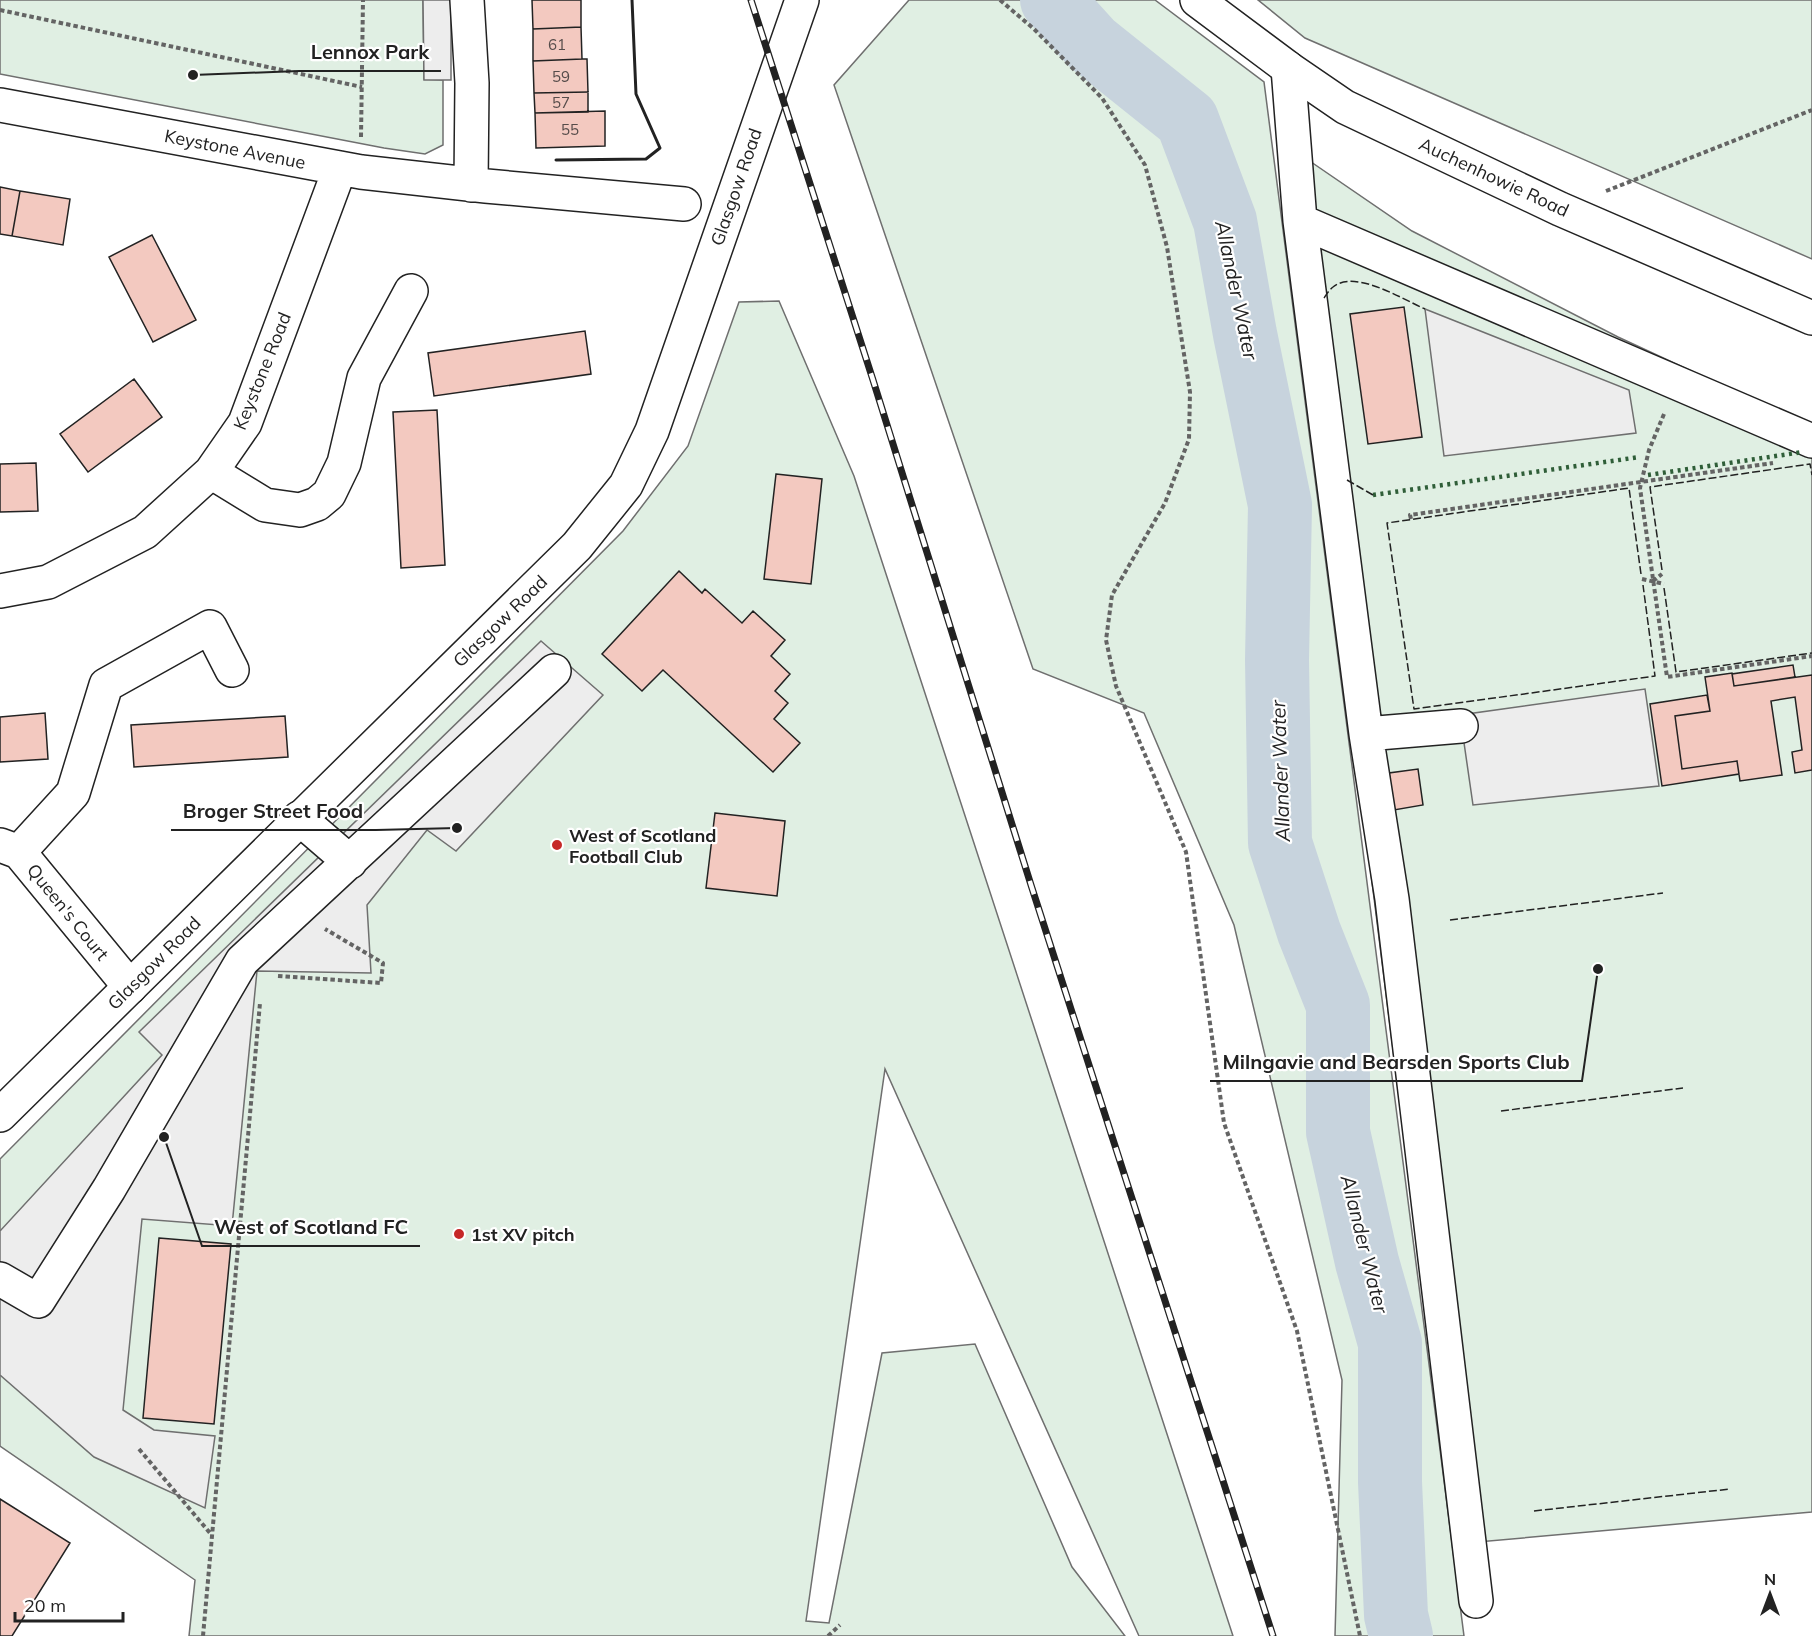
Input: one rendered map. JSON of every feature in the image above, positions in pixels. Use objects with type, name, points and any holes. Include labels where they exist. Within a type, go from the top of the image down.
[{"type":"main road","points":[[467,0],[472,83],[471,184]]},
{"type":"main road","name":"Glasgow Road","points":[[0,1115],[577,546],[626,485],[652,431],[802,0]]},
{"type":"main road","name":"Auchenhowie Road","points":[[1197,0],[1345,108],[1560,209],[1812,318]]},
{"type":"main road","points":[[1288,68],[1300,221],[1366,735],[1392,899],[1476,1601]]},
{"type":"main road","name":"Keystone Avenue","points":[[0,105],[351,170],[684,204]]},
{"type":"main road","name":"Keystone Road","points":[[0,591],[48,582],[145,532],[211,472],[245,423],[351,170]]},
{"type":"main road","points":[[1300,221],[1812,441]]},
{"type":"main road","points":[[211,472],[265,505],[300,510],[317,504],[329,494],[344,462],[364,378],[411,291]]},
{"type":"main road","points":[[10,848],[73,793],[106,685],[210,627],[232,670]]},
{"type":"main road","points":[[0,1279],[38,1301],[110,1189],[242,961],[554,671]]},
{"type":"main road","points":[[1366,735],[1461,726]]},
{"type":"main road","points":[[299,818],[350,862]]},
{"type":"main road","name":"Queen's Court","points":[[10,848],[130,987]]},
{"type":"path","points":[[351,170],[362,87],[363,0]]},
{"type":"path","points":[[1000,0],[1034,29],[1102,98],[1145,165],[1167,247],[1190,392],[1189,439],[1165,503],[1112,596],[1106,640],[1116,686],[1186,852],[1224,1123],[1297,1331],[1360,1636]]},
{"type":"path","points":[[0,10],[362,87]]},
{"type":"path","points":[[1603,192],[1812,110]]},
{"type":"path","points":[[1652,443],[1640,483],[1666,677],[1812,656]]},
{"type":"path","points":[[1411,519],[1410,515],[1778,463]]},
{"type":"path","points":[[1653,581],[1662,574]]},
{"type":"path","points":[[1642,579],[1664,584]]},
{"type":"path","points":[[274,976],[381,983],[383,963],[295,912]]},
{"type":"path","points":[[203,1636],[260,999]]},
{"type":"path","points":[[139,1449],[211,1534]]},
{"type":"path","points":[[828,1636],[840,1625]]},
{"type":"green space","points":[[0,0],[423,0],[424,79],[443,80],[443,145],[425,154],[384,148],[0,74]]},
{"type":"green space","points":[[909,0],[1155,0],[1264,82],[1464,1636],[1335,1636],[1342,1380],[1234,925],[1144,713],[1033,669],[834,85]]},
{"type":"green space","points":[[1258,0],[1812,0],[1812,259],[1305,38]]},
{"type":"green space","points":[[1279,140],[1412,231],[1618,337],[1812,427],[1812,1512],[1455,1544]]},
{"type":"green space","name":"West of Scotland Football Club","points":[[779,301],[854,476],[1233,1636],[1139,1636],[885,1069],[806,1621],[829,1623],[882,1353],[975,1344],[1072,1567],[1125,1636],[189,1636],[195,1580],[0,1446],[0,1159],[623,531],[688,446],[739,302]]},
{"type":"shaded area","points":[[423,0],[451,0],[451,80],[424,80]]},
{"type":"shaded area","points":[[1425,309],[1629,390],[1636,433],[1444,456]]},
{"type":"shaded area","points":[[541,641],[603,695],[456,851],[427,830],[367,905],[371,973],[257,971],[232,1226],[142,1219],[123,1410],[154,1430],[215,1436],[205,1508],[94,1457],[0,1375],[0,1231],[162,1055],[139,1032]]},
{"type":"shaded area","points":[[1645,689],[1659,786],[1473,805],[1460,715]]},
{"type":"building","points":[[532,0],[581,0],[581,27],[533,29]]},
{"type":"building","points":[[581,27],[582,59],[533,61],[533,29]]},
{"type":"building","points":[[587,59],[588,92],[534,93],[533,61]]},
{"type":"building","points":[[588,92],[588,112],[535,113],[534,93]]},
{"type":"building","points":[[605,111],[605,146],[536,148],[535,113]]},
{"type":"building","points":[[0,187],[20,191],[12,236],[0,234]]},
{"type":"building","points":[[20,191],[70,199],[63,245],[12,236]]},
{"type":"building","points":[[152,235],[196,320],[153,342],[109,257]]},
{"type":"building","points":[[1404,307],[1422,437],[1368,444],[1350,314]]},
{"type":"building","points":[[585,331],[591,374],[434,396],[428,353]]},
{"type":"building","points":[[134,379],[162,417],[88,472],[60,434]]},
{"type":"building","points":[[437,410],[445,565],[401,568],[393,412]]},
{"type":"building","points":[[36,463],[38,511],[0,512],[0,464]]},
{"type":"building","points":[[776,474],[822,479],[811,584],[764,579]]},
{"type":"building","points":[[679,571],[702,593],[705,589],[742,623],[753,611],[785,640],[771,656],[790,674],[775,691],[788,703],[774,719],[800,743],[773,772],[663,670],[642,691],[602,654]]},
{"type":"building","points":[[1793,665],[1795,677],[1734,686],[1732,674]]},
{"type":"building","points":[[1732,673],[1734,686],[1812,675],[1812,770],[1795,773],[1792,752],[1802,750],[1795,697],[1771,701],[1782,775],[1740,781],[1737,761],[1682,769],[1675,716],[1710,711],[1705,677]]},
{"type":"building","points":[[1707,695],[1710,711],[1675,716],[1682,769],[1737,761],[1739,774],[1662,786],[1650,704]]},
{"type":"building","points":[[45,713],[48,759],[0,762],[0,717]]},
{"type":"building","points":[[285,716],[288,757],[134,767],[131,725]]},
{"type":"building","points":[[1418,769],[1423,805],[1394,810],[1389,773]]},
{"type":"building","points":[[715,813],[785,821],[777,896],[706,888]]},
{"type":"building","points":[[159,1238],[231,1244],[214,1424],[143,1418]]},
{"type":"building","points":[[0,1499],[70,1543],[12,1636],[0,1636]]},
{"type":"waterway","name":"Allander Water","points":[[1052,0],[1092,44],[1187,120],[1225,221],[1245,334],[1280,505],[1277,660],[1280,843],[1309,932],[1338,1005],[1338,1132],[1367,1262],[1390,1343],[1390,1482],[1396,1615],[1401,1636]]},
{"type":"railway","points":[[751,0],[1031,885],[1273,1636]]},
{"type":"hedge","points":[[1648,475],[1803,452]]},
{"type":"hedge","points":[[1373,495],[1640,457]]},
{"type":"fence","points":[[1324,298],[1333,287],[1342,282],[1353,281],[1366,283],[1392,293],[1425,309]]},
{"type":"fence","points":[[1662,570],[1650,487],[1810,464],[1812,475]]},
{"type":"fence","points":[[1347,480],[1373,495]]},
{"type":"fence","points":[[1641,574],[1629,488],[1387,523],[1414,709],[1655,676],[1643,585]]},
{"type":"fence","points":[[1664,588],[1676,672],[1812,653]]},
{"type":"fence","points":[[1450,920],[1663,893]]},
{"type":"fence","points":[[1501,1111],[1683,1088]]},
{"type":"fence","points":[[1534,1511],[1730,1489]]},
{"type":"wall","points":[[556,160],[646,159],[660,148],[636,94],[632,0]]},
{"type":"place","name":"Lennox Park","points":[[193,75]]},
{"type":"place","name":"Broger Street Food","points":[[457,828]]},
{"type":"place","name":"West of Scotland Football Club","points":[[557,845]]},
{"type":"place","name":"Milngavie and Bearsden Sports Club","points":[[1598,969]]},
{"type":"place","name":"West of Scotland FC","points":[[164,1137]]},
{"type":"place","name":"1st XV pitch","points":[[459,1234]]}]
